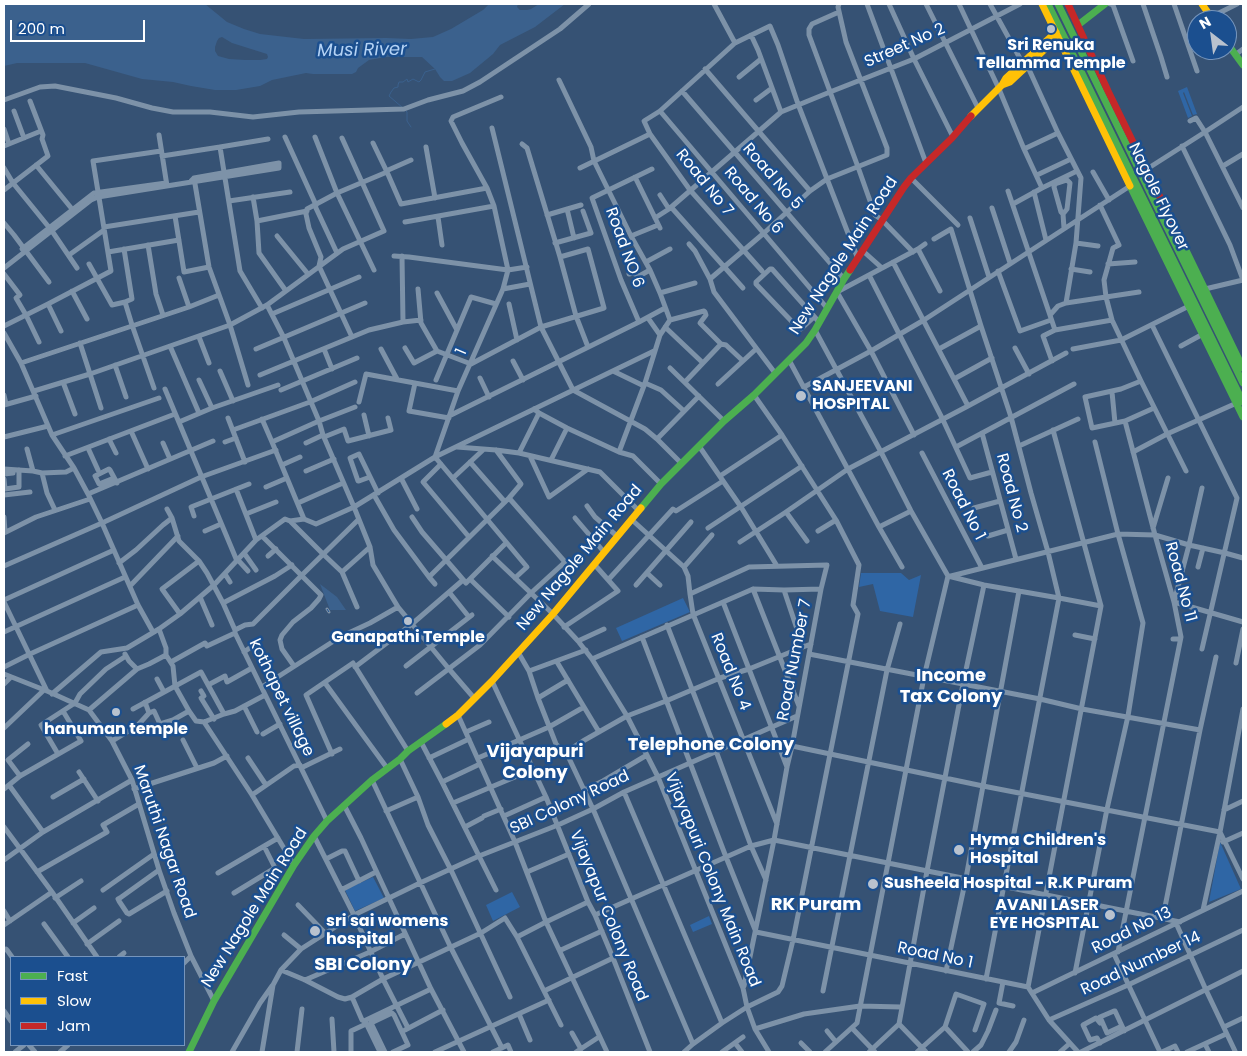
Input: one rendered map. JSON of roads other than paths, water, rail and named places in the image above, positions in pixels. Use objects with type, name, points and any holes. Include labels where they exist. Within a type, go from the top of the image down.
[{"type":"main road","points":[[1042,4],[1203,334],[1241,402],[1243,417]]},
{"type":"main road","name":"Nagole Flyover","points":[[1048,4],[1241,402]]},
{"type":"main road","name":"Nagole Flyover","points":[[1058,4],[1202,290],[1243,384]]},
{"type":"main road","points":[[1068,4],[1108,91],[1165,206],[1202,290],[1243,368]]},
{"type":"main road","points":[[1078,25],[1105,4]]},
{"type":"main road","name":"New Nagole Main Road","points":[[189,1052],[214,1001],[294,865],[314,836],[327,821],[372,780],[458,715],[492,681],[553,614],[661,484],[806,343],[815,330],[817,320],[828,308],[844,279],[911,178],[953,137],[978,108],[1001,87],[1006,78],[1057,37]]},
{"type":"main road","points":[[1089,102],[1108,91]]},
{"type":"main road","points":[[1145,215],[1165,206]]},
{"type":"street","points":[[4,100],[40,87],[55,86],[173,112],[210,112],[253,117],[299,112],[404,109],[428,100],[463,91],[480,82],[560,29],[590,4]]},
{"type":"street","points":[[714,4],[735,43]]},
{"type":"street","points":[[710,279],[810,191],[827,179],[887,155],[888,152],[846,42],[839,4]]},
{"type":"street","points":[[867,4],[926,163]]},
{"type":"street","points":[[889,4],[953,137]]},
{"type":"street","points":[[926,4],[978,108]]},
{"type":"street","points":[[959,4],[1001,87],[1024,149],[1042,188]]},
{"type":"street","points":[[990,4],[1025,64],[1081,178],[1076,243],[1066,303]]},
{"type":"street","name":"Street No 2","points":[[655,218],[670,208],[781,112],[914,59],[1020,4]]},
{"type":"street","points":[[1110,4],[1113,5],[1133,62]]},
{"type":"street","points":[[1143,4],[1167,77]]},
{"type":"street","points":[[1174,4],[1197,71]]},
{"type":"street","points":[[839,12],[812,24],[809,29],[809,35],[875,215],[915,250],[940,291]]},
{"type":"street","points":[[580,168],[650,134],[644,121],[660,111],[735,43],[770,26],[858,259]]},
{"type":"street","points":[[751,35],[781,112]]},
{"type":"street","points":[[739,77],[761,59]]},
{"type":"street","points":[[705,69],[810,191]]},
{"type":"street","points":[[560,80],[590,147],[594,161],[650,270],[670,320]]},
{"type":"street","points":[[756,100],[772,88]]},
{"type":"street","name":"Road No 5","points":[[682,91],[844,279]]},
{"type":"street","name":"1","points":[[435,457],[458,391],[496,304],[508,270],[494,206],[487,188],[451,122],[453,117],[501,97]]},
{"type":"street","points":[[4,190],[48,156],[42,139],[38,136],[39,132],[30,101]]},
{"type":"street","points":[[1146,168],[1243,106]]},
{"type":"street","points":[[14,111],[24,138]]},
{"type":"street","name":"Road No 6","points":[[660,111],[828,308]]},
{"type":"street","points":[[1190,121],[1196,118],[1205,132],[1243,208]]},
{"type":"street","points":[[492,128],[542,327],[572,390],[645,428],[681,463]]},
{"type":"street","points":[[4,130],[7,145],[39,132]]},
{"type":"street","points":[[1024,149],[1058,133]]},
{"type":"street","name":"Road No 7","points":[[650,134],[690,190],[762,271]]},
{"type":"street","points":[[159,135],[167,184]]},
{"type":"street","points":[[315,136],[337,193],[374,270]]},
{"type":"street","points":[[285,137],[337,253]]},
{"type":"street","points":[[4,394],[5,404],[63,382],[230,325],[265,307],[343,249],[384,231],[342,138]]},
{"type":"street","points":[[4,326],[111,271],[93,161],[220,147],[268,139]]},
{"type":"street","points":[[373,143],[401,204],[487,188]]},
{"type":"street","points":[[522,144],[527,148],[576,316],[588,347]]},
{"type":"street","points":[[1182,146],[1230,245],[1243,280],[1202,290]]},
{"type":"street","points":[[220,147],[240,271],[272,314],[284,338],[370,547],[374,565],[398,607],[474,698]]},
{"type":"street","points":[[426,147],[435,198]]},
{"type":"street","points":[[1223,166],[1243,154]]},
{"type":"street","points":[[1036,175],[1071,159]]},
{"type":"street","points":[[257,221],[307,211],[307,209],[337,193],[411,160]]},
{"type":"street","points":[[50,229],[72,209],[94,193],[98,195],[167,184],[174,185],[193,180],[279,163],[279,168],[224,174]]},
{"type":"street","points":[[36,165],[72,209]]},
{"type":"street","points":[[4,168],[13,183],[50,229],[77,268]]},
{"type":"street","points":[[608,190],[652,169]]},
{"type":"street","points":[[1012,204],[1077,171]]},
{"type":"street","points":[[1093,172],[1108,200]]},
{"type":"street","points":[[631,236],[659,227],[635,177]]},
{"type":"street","points":[[911,178],[958,225]]},
{"type":"street","points":[[193,180],[209,267],[230,325],[248,384]]},
{"type":"street","points":[[1063,214],[1066,209],[1070,183],[1067,180],[1055,184],[1054,187],[1063,214],[1064,228]]},
{"type":"street","points":[[804,387],[871,352],[924,320],[1130,186]]},
{"type":"street","name":"Road NO 6","points":[[608,190],[592,198],[621,280],[639,322]]},
{"type":"street","points":[[1008,191],[1055,330]]},
{"type":"street","points":[[228,201],[290,192]]},
{"type":"street","points":[[1034,192],[1046,240]]},
{"type":"street","points":[[4,268],[50,229],[98,195]]},
{"type":"street","points":[[660,195],[743,288]]},
{"type":"street","points":[[253,197],[259,253],[286,291]]},
{"type":"street","points":[[547,215],[581,204]]},
{"type":"street","points":[[405,222],[494,206]]},
{"type":"street","points":[[1100,206],[1119,245],[1113,248],[1104,280],[1112,320],[1186,471]]},
{"type":"street","points":[[992,208],[1010,263]]},
{"type":"street","points":[[567,209],[574,238]]},
{"type":"street","points":[[307,211],[309,228],[321,257],[319,266],[352,338]]},
{"type":"street","points":[[556,243],[591,233],[583,211]]},
{"type":"street","points":[[69,255],[104,228],[199,212]]},
{"type":"street","points":[[175,216],[184,272],[209,267]]},
{"type":"street","points":[[438,216],[442,245]]},
{"type":"street","points":[[970,218],[989,277]]},
{"type":"street","points":[[4,223],[49,282]]},
{"type":"street","points":[[934,239],[951,229],[980,326],[1011,417],[1059,598],[986,979]]},
{"type":"street","points":[[277,236],[308,274]]},
{"type":"street","points":[[108,252],[179,240]]},
{"type":"street","points":[[1076,243],[1098,246]]},
{"type":"street","points":[[689,244],[710,279],[714,292],[775,373]]},
{"type":"street","points":[[914,435],[837,292],[925,244]]},
{"type":"street","points":[[148,245],[156,294],[163,316]]},
{"type":"street","points":[[4,263],[25,249]]},
{"type":"street","points":[[89,264],[112,305],[132,299],[124,249]]},
{"type":"street","points":[[418,289],[420,320],[437,351],[471,364],[542,327],[604,308],[588,249],[560,257]]},
{"type":"street","points":[[646,262],[670,249]]},
{"type":"street","points":[[863,251],[882,268]]},
{"type":"street","points":[[394,256],[508,270],[527,268]]},
{"type":"street","points":[[402,256],[403,322]]},
{"type":"street","points":[[893,262],[968,406]]},
{"type":"street","points":[[1108,264],[1135,262]]},
{"type":"street","points":[[772,269],[817,320],[799,329],[756,282],[772,269]]},
{"type":"street","points":[[1071,269],[1090,272]]},
{"type":"street","points":[[630,274],[633,273],[641,276],[650,270]]},
{"type":"street","points":[[998,271],[1020,331],[1050,317],[1058,306],[1066,303],[1139,292]]},
{"type":"street","points":[[4,274],[20,296],[16,298],[39,342]]},
{"type":"street","points":[[869,276],[943,420],[970,478],[992,472]]},
{"type":"street","points":[[272,314],[359,277]]},
{"type":"street","points":[[179,278],[189,307]]},
{"type":"street","points":[[660,293],[695,282]]},
{"type":"street","points":[[502,289],[530,284]]},
{"type":"street","points":[[72,292],[86,319]]},
{"type":"street","points":[[437,293],[457,330]]},
{"type":"street","points":[[21,363],[163,316],[219,295]]},
{"type":"street","points":[[436,380],[471,297],[496,304]]},
{"type":"street","points":[[125,302],[154,388]]},
{"type":"street","points":[[256,349],[364,303]]},
{"type":"street","points":[[48,304],[61,331]]},
{"type":"street","points":[[509,304],[518,340]]},
{"type":"street","points":[[1072,349],[1121,340],[1190,306]]},
{"type":"street","points":[[415,383],[409,411],[449,417],[666,308]]},
{"type":"street","points":[[619,452],[660,335],[670,320],[704,310],[706,315],[700,323],[721,344],[726,344],[742,360]]},
{"type":"street","points":[[648,318],[660,335]]},
{"type":"street","points":[[260,375],[369,330],[420,320]]},
{"type":"street","points":[[1052,361],[1043,336],[1055,330],[1112,320]]},
{"type":"street","points":[[1152,325],[1237,498],[1202,649]]},
{"type":"street","points":[[939,349],[980,326]]},
{"type":"street","points":[[665,327],[703,363]]},
{"type":"street","points":[[815,330],[911,511],[948,576],[924,677],[857,1022],[825,1052]]},
{"type":"street","points":[[4,333],[21,363],[52,434],[74,468],[102,523],[138,606],[156,630],[166,648],[166,655],[173,666],[175,686],[188,711],[196,721],[204,722],[235,711],[265,695]]},
{"type":"street","points":[[1181,346],[1203,334]]},
{"type":"street","points":[[198,337],[209,363]]},
{"type":"street","points":[[80,343],[101,408]]},
{"type":"street","points":[[685,382],[721,344]]},
{"type":"street","points":[[170,346],[199,414]]},
{"type":"street","points":[[405,348],[414,364],[437,351]]},
{"type":"street","points":[[1015,348],[1029,374]]},
{"type":"street","points":[[324,349],[332,369]]},
{"type":"street","points":[[381,349],[397,380]]},
{"type":"street","points":[[718,384],[756,349]]},
{"type":"street","points":[[4,728],[101,652],[127,648],[180,614],[214,585],[256,540],[285,519],[290,521],[304,519],[316,524],[354,508],[435,457],[654,351]]},
{"type":"street","points":[[740,542],[848,469],[1066,353]]},
{"type":"street","points":[[179,422],[233,401],[302,382],[357,358]]},
{"type":"street","points":[[954,379],[992,358]]},
{"type":"street","points":[[513,360],[523,380]]},
{"type":"street","points":[[789,360],[902,567]]},
{"type":"street","points":[[116,365],[126,397]]},
{"type":"street","points":[[670,368],[724,421]]},
{"type":"street","points":[[220,371],[233,401]]},
{"type":"street","points":[[613,371],[644,385],[661,390],[684,411]]},
{"type":"street","points":[[359,402],[366,374],[458,391]]},
{"type":"street","points":[[480,378],[490,397]]},
{"type":"street","points":[[199,380],[212,408]]},
{"type":"street","points":[[1141,381],[1112,392],[1085,397],[1092,428],[1125,421],[1154,408]]},
{"type":"street","points":[[63,382],[75,414]]},
{"type":"street","points":[[232,430],[310,402],[355,382]]},
{"type":"street","points":[[956,447],[1074,384]]},
{"type":"street","points":[[165,389],[237,560],[248,571]]},
{"type":"street","points":[[1112,392],[1115,423]]},
{"type":"street","points":[[684,1052],[747,1007],[780,990],[793,940],[858,614],[853,605],[859,565],[836,520],[754,395]]},
{"type":"street","points":[[657,439],[699,396]]},
{"type":"street","points":[[52,434],[159,398]]},
{"type":"street","points":[[1133,452],[1167,434],[1241,402]]},
{"type":"street","points":[[272,442],[354,407]]},
{"type":"street","points":[[534,409],[539,414],[567,428],[619,452],[633,456],[661,484]]},
{"type":"street","points":[[65,456],[175,414]]},
{"type":"street","points":[[518,453],[539,414]]},
{"type":"street","points":[[364,415],[369,436]]},
{"type":"street","points":[[228,418],[245,462]]},
{"type":"street","points":[[306,443],[344,429],[348,442],[391,430],[388,418]]},
{"type":"street","points":[[262,419],[304,519]]},
{"type":"street","points":[[1019,446],[1078,419]]},
{"type":"street","name":"Road No 11","points":[[1116,953],[1181,637],[1174,602],[1125,421]]},
{"type":"street","points":[[4,437],[48,426]]},
{"type":"street","points":[[551,460],[567,428]]},
{"type":"street","points":[[1053,430],[1101,606],[1028,987],[1049,1020],[1078,1052]]},
{"type":"street","points":[[132,432],[148,470]]},
{"type":"street","name":"Road No 2","points":[[982,433],[1016,560]]},
{"type":"street","points":[[608,580],[672,509],[676,511],[782,435]]},
{"type":"street","points":[[225,442],[236,438]]},
{"type":"street","points":[[109,439],[116,453]]},
{"type":"street","points":[[4,517],[4,532],[36,517],[89,497],[116,480],[148,470],[213,441]]},
{"type":"street","points":[[1075,972],[1107,809],[1128,716],[1143,623],[1095,442]]},
{"type":"street","points":[[163,443],[170,460]]},
{"type":"street","points":[[699,446],[741,507],[777,566]]},
{"type":"street","points":[[456,447],[518,453],[600,472],[638,510]]},
{"type":"street","points":[[88,448],[98,470]]},
{"type":"street","points":[[27,449],[33,471]]},
{"type":"street","points":[[4,566],[201,477],[276,450]]},
{"type":"street","points":[[453,478],[483,450]]},
{"type":"street","points":[[429,577],[521,484],[496,450]]},
{"type":"street","name":"Road No 1","points":[[922,453],[982,568]]},
{"type":"street","points":[[370,477],[358,481],[350,458],[359,454],[370,475],[376,494],[394,530],[435,584]]},
{"type":"street","points":[[530,456],[550,497],[588,469]]},
{"type":"street","points":[[282,465],[300,457]]},
{"type":"street","points":[[435,457],[526,567],[515,578]]},
{"type":"street","points":[[306,471],[334,459]]},
{"type":"street","points":[[417,693],[480,645],[565,562],[470,462]]},
{"type":"street","points":[[441,464],[423,482],[469,537]]},
{"type":"street","points":[[708,528],[802,466]]},
{"type":"street","points":[[4,470],[42,473],[66,472],[74,468]]},
{"type":"street","points":[[107,484],[99,484],[95,476],[109,470],[116,480]]},
{"type":"street","points":[[4,474],[19,471]]},
{"type":"street","points":[[4,479],[5,489],[19,487],[19,471]]},
{"type":"street","points":[[42,473],[47,493],[55,510]]},
{"type":"street","points":[[266,487],[287,478]]},
{"type":"street","points":[[401,478],[417,509]]},
{"type":"street","points":[[1153,528],[1168,478]]},
{"type":"street","points":[[298,503],[343,483]]},
{"type":"street","points":[[194,516],[191,507],[249,484]]},
{"type":"street","points":[[1202,488],[1174,602],[1243,622]]},
{"type":"street","points":[[236,489],[256,540]]},
{"type":"street","points":[[4,495],[30,492]]},
{"type":"street","points":[[974,508],[1000,501]]},
{"type":"street","points":[[246,514],[276,502]]},
{"type":"street","points":[[586,506],[595,517],[617,536]]},
{"type":"street","name":"kothapet village","points":[[168,509],[179,541],[199,561],[214,585],[244,652],[327,821]]},
{"type":"street","points":[[879,527],[911,511]]},
{"type":"street","points":[[786,512],[807,541]]},
{"type":"street","points":[[412,517],[422,532],[463,580]]},
{"type":"street","points":[[118,563],[136,550],[172,518]]},
{"type":"street","points":[[575,518],[604,552]]},
{"type":"street","points":[[631,519],[684,567],[712,535]]},
{"type":"street","points":[[170,662],[205,643],[207,646],[245,625],[253,624],[358,520]]},
{"type":"street","points":[[818,531],[836,520]]},
{"type":"street","points":[[290,521],[342,572],[357,607]]},
{"type":"street","points":[[636,586],[691,522]]},
{"type":"street","points":[[205,531],[221,524]]},
{"type":"street","points":[[988,536],[1008,530]]},
{"type":"street","points":[[948,576],[1118,534],[1155,535],[1243,558]]},
{"type":"street","points":[[130,586],[178,536]]},
{"type":"street","points":[[262,536],[321,594],[320,599],[293,622],[280,640],[282,648],[294,666]]},
{"type":"street","points":[[355,667],[412,624],[463,580],[466,582],[506,543]]},
{"type":"street","points":[[342,572],[370,547]]},
{"type":"street","points":[[1198,567],[1203,548]]},
{"type":"street","points":[[268,556],[276,549]]},
{"type":"street","points":[[48,692],[4,601],[114,550]]},
{"type":"street","points":[[244,553],[256,570]]},
{"type":"street","name":"Vijayapuri Colony Main Road","points":[[492,556],[553,614],[586,650],[627,716],[658,776],[743,988],[755,1029],[767,1052]]},
{"type":"street","points":[[180,614],[162,590],[199,561]]},
{"type":"street","points":[[564,627],[618,591],[594,564]]},
{"type":"street","points":[[223,603],[292,565]]},
{"type":"street","name":"Road Number 7","points":[[690,594],[749,568],[827,565],[808,654],[756,932],[743,988]]},
{"type":"street","name":"Road No 4","points":[[684,567],[688,576],[693,614],[744,739]]},
{"type":"street","points":[[647,573],[660,585]]},
{"type":"street","points":[[225,574],[230,582]]},
{"type":"street","points":[[948,576],[984,585],[1101,606]]},
{"type":"street","points":[[4,632],[125,577]]},
{"type":"street","points":[[470,578],[509,617]]},
{"type":"street","points":[[689,584],[696,591]]},
{"type":"street","points":[[852,1028],[872,1051],[898,1024],[963,684],[984,585]]},
{"type":"street","points":[[592,659],[753,588],[784,590],[821,589]]},
{"type":"street","points":[[753,588],[799,707]]},
{"type":"street","points":[[784,590],[803,647]]},
{"type":"street","points":[[946,971],[966,878],[1019,591]]},
{"type":"street","points":[[406,666],[470,616],[449,592]]},
{"type":"street","points":[[200,597],[212,625]]},
{"type":"street","points":[[723,602],[787,767]]},
{"type":"street","points":[[4,667],[138,606]]},
{"type":"street","points":[[262,688],[340,637],[398,607]]},
{"type":"street","points":[[823,991],[888,670],[900,624]]},
{"type":"street","points":[[667,626],[750,846],[766,881]]},
{"type":"street","points":[[578,641],[604,629]]},
{"type":"street","points":[[1236,663],[1243,629]]},
{"type":"street","points":[[1074,635],[1095,639]]},
{"type":"street","points":[[642,637],[756,932]]},
{"type":"street","points":[[1172,638],[1180,640]]},
{"type":"street","points":[[244,652],[258,642]]},
{"type":"street","points":[[567,754],[575,746],[627,716],[811,644]]},
{"type":"street","points":[[122,649],[129,661],[137,669]]},
{"type":"street","points":[[530,671],[586,650]]},
{"type":"street","points":[[518,652],[530,671],[538,698],[556,744],[567,754],[593,809],[630,900],[693,1044]]},
{"type":"street","points":[[808,654],[1040,699],[1082,709],[1200,730]]},
{"type":"street","points":[[89,710],[137,669],[166,655]]},
{"type":"street","points":[[58,754],[41,725],[75,703],[80,694],[106,669],[126,656]]},
{"type":"street","points":[[1163,917],[1216,657]]},
{"type":"street","points":[[557,662],[599,732]]},
{"type":"street","points":[[332,754],[306,695],[353,663],[408,751]]},
{"type":"street","points":[[208,684],[225,676],[228,682],[252,668]]},
{"type":"street","points":[[133,708],[201,672],[224,714]]},
{"type":"street","name":"Maruthi Nagar Road","points":[[4,674],[89,710],[112,741],[132,780],[166,891],[191,956],[214,1001]]},
{"type":"street","points":[[4,684],[11,677]]},
{"type":"street","points":[[157,679],[164,692]]},
{"type":"street","points":[[538,698],[568,680]]},
{"type":"street","name":"Vijayapur Colony Road","points":[[492,681],[534,769],[558,825],[650,1052]]},
{"type":"street","points":[[325,683],[387,768]]},
{"type":"street","points":[[201,691],[204,696],[201,698],[214,719]]},
{"type":"street","points":[[145,702],[149,713]]},
{"type":"street","points":[[244,706],[257,732]]},
{"type":"street","points":[[478,758],[549,727],[584,707]]},
{"type":"street","points":[[1203,910],[1241,734],[1243,709]]},
{"type":"street","points":[[4,789],[20,776],[81,741],[63,711]]},
{"type":"street","points":[[112,741],[138,725],[149,713],[154,711],[160,724],[173,720],[188,711]]},
{"type":"street","points":[[458,715],[504,816],[546,922],[607,1052]]},
{"type":"street","name":"SBI Colony Road","points":[[273,986],[281,970],[301,949],[354,915],[480,856],[593,809],[658,776],[797,716]]},
{"type":"street","points":[[204,722],[252,795],[294,865]]},
{"type":"street","points":[[466,732],[488,722]]},
{"type":"street","points":[[264,734],[280,724]]},
{"type":"street","points":[[429,758],[469,739]]},
{"type":"street","points":[[744,739],[777,824]]},
{"type":"street","points":[[183,740],[197,768]]},
{"type":"street","points":[[421,742],[496,890]]},
{"type":"street","points":[[8,760],[28,744]]},
{"type":"street","points":[[792,746],[983,786],[1220,832]]},
{"type":"street","points":[[252,795],[294,766],[300,766],[340,750]]},
{"type":"street","points":[[4,755],[20,776]]},
{"type":"street","points":[[584,790],[647,755]]},
{"type":"street","points":[[134,789],[214,763],[227,756]]},
{"type":"street","points":[[248,758],[266,785]]},
{"type":"street","points":[[400,760],[418,797],[428,825],[510,997]]},
{"type":"street","points":[[442,782],[480,764]]},
{"type":"street","points":[[453,803],[534,769]]},
{"type":"street","points":[[79,772],[98,801]]},
{"type":"street","points":[[53,798],[84,779]]},
{"type":"street","points":[[4,860],[43,832],[132,780]]},
{"type":"street","points":[[372,780],[451,948],[502,1048]]},
{"type":"street","points":[[9,785],[43,832]]},
{"type":"street","points":[[624,792],[722,1024]]},
{"type":"street","points":[[386,811],[418,797]]},
{"type":"street","points":[[504,816],[546,797]]},
{"type":"street","points":[[1224,810],[1243,801]]},
{"type":"street","points":[[37,872],[107,832],[103,825],[139,804]]},
{"type":"street","points":[[344,805],[431,989],[464,1052]]},
{"type":"street","points":[[465,827],[501,809]]},
{"type":"street","points":[[4,827],[96,956]]},
{"type":"street","points":[[1220,832],[1243,879]]},
{"type":"street","points":[[1217,845],[1243,833]]},
{"type":"street","points":[[314,836],[408,1028]]},
{"type":"street","points":[[218,872],[278,838]]},
{"type":"street","points":[[595,914],[750,846],[774,840],[1163,917],[1178,923],[1206,990],[1209,1003],[1235,1051]]},
{"type":"street","points":[[234,893],[275,868],[264,846]]},
{"type":"street","points":[[326,859],[345,851],[359,881]]},
{"type":"street","points":[[103,890],[154,854]]},
{"type":"street","points":[[527,872],[570,854]]},
{"type":"street","points":[[159,870],[118,899],[129,914],[166,891]]},
{"type":"street","points":[[341,890],[376,872]]},
{"type":"street","points":[[55,898],[81,880]]},
{"type":"street","name":"Road No 13","points":[[1032,993],[1243,891]]},
{"type":"street","points":[[4,925],[52,892]]},
{"type":"street","points":[[517,937],[588,902]]},
{"type":"street","points":[[298,905],[325,933]]},
{"type":"street","points":[[73,923],[94,908]]},
{"type":"street","points":[[4,911],[10,921]]},
{"type":"street","points":[[281,970],[338,997],[352,997],[383,979],[481,933],[505,918],[517,937],[561,1025]]},
{"type":"street","points":[[87,944],[119,921]]},
{"type":"street","points":[[44,924],[67,956]]},
{"type":"street","name":"Road Number 14","points":[[1049,1020],[1243,930]]},
{"type":"street","points":[[560,950],[602,931]]},
{"type":"street","name":"Road No 1","points":[[756,932],[1028,987]]},
{"type":"street","points":[[305,980],[406,934]]},
{"type":"street","points":[[284,935],[301,949]]},
{"type":"street","points":[[120,956],[124,953]]},
{"type":"street","points":[[1116,953],[1128,985],[1161,1052],[1175,1046],[1178,1052]]},
{"type":"street","points":[[185,962],[191,956]]},
{"type":"street","points":[[544,991],[613,958]]},
{"type":"street","points":[[1121,1029],[1114,1011],[1100,1017],[1107,1033],[1121,1029],[1145,1020],[1243,971]]},
{"type":"street","points":[[1003,982],[999,1003],[1013,1006]]},
{"type":"street","points":[[232,1052],[260,1003],[273,986]]},
{"type":"street","points":[[262,1052],[273,986]]},
{"type":"street","points":[[351,1052],[351,1031],[396,1005],[431,989]]},
{"type":"street","points":[[898,1024],[921,1051],[945,1027],[956,994],[984,1004],[975,1030]]},
{"type":"street","points":[[352,997],[362,1020],[365,1022],[380,1052]]},
{"type":"street","points":[[435,1052],[549,1000]]},
{"type":"street","points":[[755,1029],[804,1014],[860,1006],[901,1007]]},
{"type":"street","points":[[297,1052],[302,1009]]},
{"type":"street","points":[[402,1031],[443,1010]]},
{"type":"street","points":[[973,1052],[981,1045],[996,1010]]},
{"type":"street","points":[[385,1052],[371,1023],[390,1013],[394,1015],[400,1012]]},
{"type":"street","points":[[518,1014],[530,1040]]},
{"type":"street","points":[[393,1052],[408,1045],[394,1015]]},
{"type":"street","points":[[1100,1043],[1097,1038],[1090,1040],[1083,1024],[1098,1018],[1107,1039]]},
{"type":"street","points":[[1224,1028],[1243,1018]]},
{"type":"street","points":[[332,1019],[334,1052]]},
{"type":"street","points":[[1009,1052],[1016,1042],[1024,1020]]},
{"type":"street","points":[[945,1027],[968,1052]]},
{"type":"street","points":[[1081,1052],[1107,1039],[1121,1029]]},
{"type":"street","points":[[827,1031],[836,1042]]},
{"type":"street","points":[[572,1033],[581,1049]]},
{"type":"street","points":[[1187,1052],[1226,1034]]},
{"type":"street","points":[[576,1052],[599,1037]]},
{"type":"street","points":[[722,1052],[743,1037]]},
{"type":"street","points":[[802,1042],[810,1052]]},
{"type":"street","points":[[735,1043],[742,1052]]},
{"type":"street","points":[[1060,1052],[1069,1044]]},
{"type":"street","points":[[1205,1044],[1209,1052]]},
{"type":"street","points":[[493,1052],[508,1045],[512,1052]]},
{"type":"water","name":"Musi River","points":[[4,4],[205,4],[227,22],[260,34],[304,39],[411,39],[433,37],[451,29],[483,10],[489,4],[518,4],[517,7],[520,10],[527,10],[539,4],[565,4],[535,27],[500,45],[493,54],[470,73],[452,81],[444,81],[422,57],[386,57],[369,60],[352,74],[306,73],[272,80],[260,86],[236,90],[215,90],[173,82],[142,79],[85,63],[17,63],[4,66]],"holes":[[[222,37],[232,43],[267,54],[268,57],[267,59],[260,60],[245,60],[218,56],[215,47],[219,38]]]},
{"type":"water","points":[[320,584],[337,597],[346,610],[330,610]]},
{"type":"waterway","points":[[403,108],[389,96],[394,88],[398,87],[399,82],[407,79],[408,82],[413,79],[419,82],[425,72],[435,69]]},
{"type":"waterway","points":[[406,111],[407,121],[411,127]]},
{"type":"place","name":"Sri Renuka Tellamma Temple","points":[[1051,29]]},
{"type":"place","name":"SANJEEVANI HOSPITAL","points":[[801,396]]},
{"type":"place","name":"Ganapathi Temple","points":[[408,621]]},
{"type":"place","name":"hanuman temple","points":[[116,712]]},
{"type":"place","name":"Hyma Children's Hospital","points":[[959,850]]},
{"type":"place","name":"Susheela Hospital - R.K Puram","points":[[873,884]]},
{"type":"place","name":"AVANI LASER EYE HOSPITAL","points":[[1110,915]]},
{"type":"place","name":"sri sai womens hospital","points":[[315,931]]},
{"type":"district","name":"Income Tax Colony","points":[[951,686]]},
{"type":"district","name":"Telephone Colony","points":[[711,745]]},
{"type":"district","name":"Vijayapuri Colony","points":[[535,762]]},
{"type":"district","name":"RK Puram","points":[[816,905]]},
{"type":"district","name":"SBI Colony","points":[[363,965]]}]
